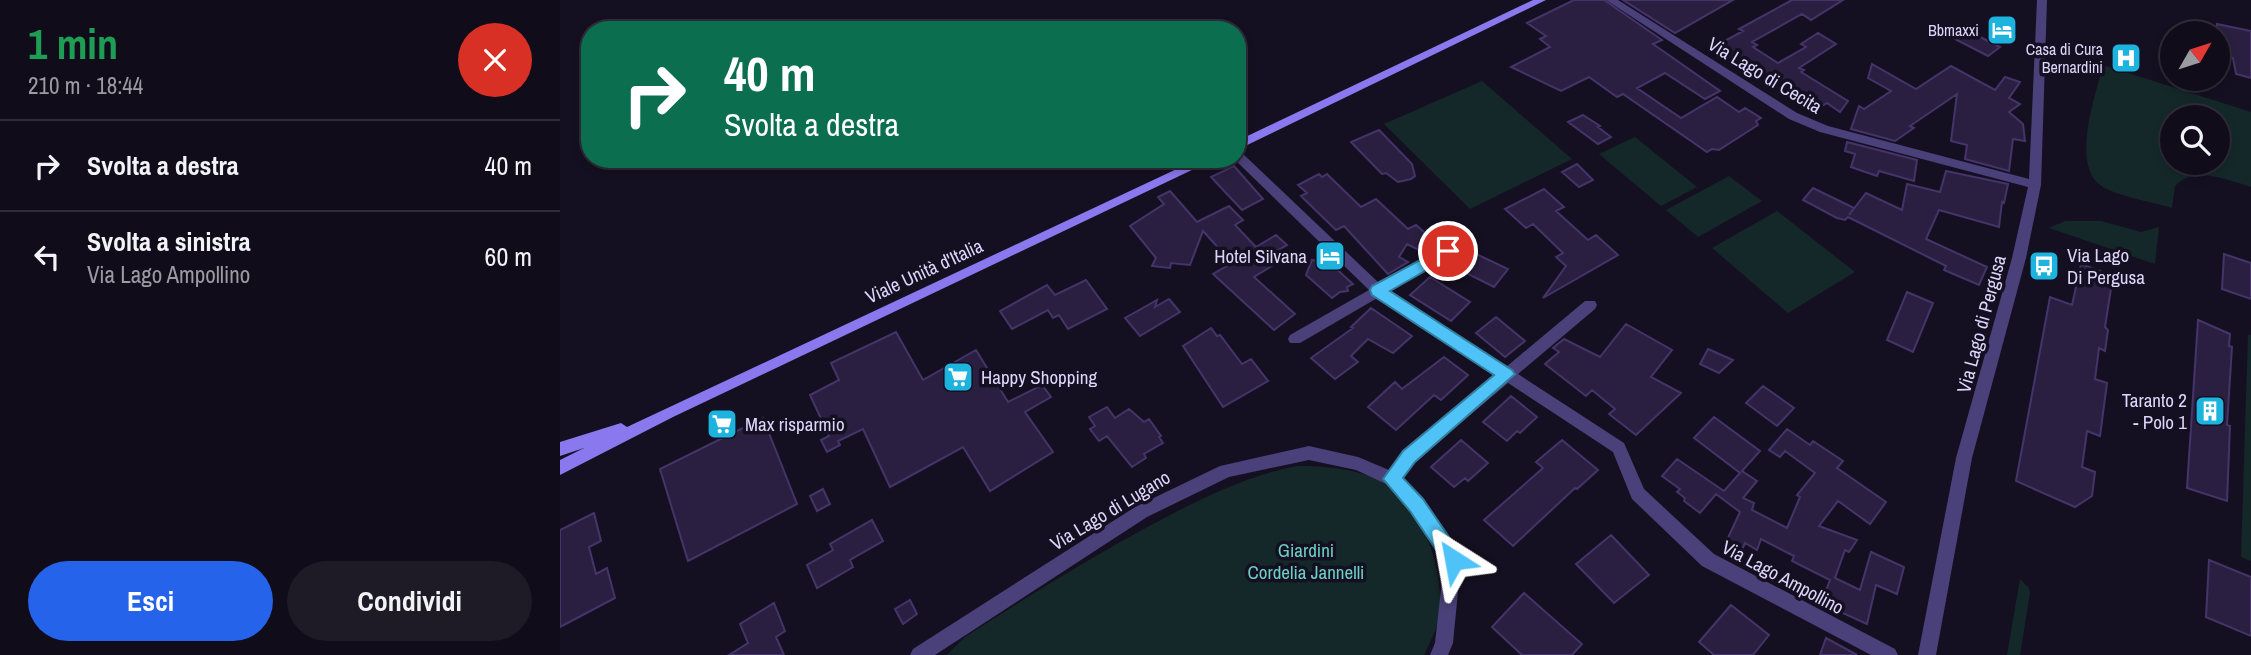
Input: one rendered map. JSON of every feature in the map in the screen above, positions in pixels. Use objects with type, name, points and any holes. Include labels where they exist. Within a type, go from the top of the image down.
[{"type":"main road","points":[[1246,142],[1541,0]]},
{"type":"main road","name":"Viale Unità d'Italia","points":[[560,468],[656,419],[1190,168]]},
{"type":"main road","name":"Viale Unità d'Italia","points":[[560,449],[656,419]]},
{"type":"street","name":"Via Lago di Cecita","points":[[1611,0],[1793,116],[1824,129],[2035,185]]},
{"type":"street","name":"Via Lago di Pergusa","points":[[1927,655],[1964,458],[2019,258],[2035,185],[2042,0]]},
{"type":"street","name":"Via Lago Ampollino","points":[[1246,164],[1378,290],[1619,448],[1638,494],[1708,560],[1889,655]]},
{"type":"street","points":[[1295,339],[1448,251]]},
{"type":"street","points":[[1392,479],[1409,457],[1590,305]]},
{"type":"street","name":"Via Lago di Lugano","points":[[919,655],[1141,512],[1226,471],[1309,453],[1359,464],[1392,479],[1417,505],[1454,560],[1444,643],[1439,655]]},
{"type":"green space","points":[[2103,65],[2160,83],[2160,91],[2185,91],[2229,105],[2160,105],[2160,175],[2201,175],[2192,176],[2175,186],[2172,208],[2124,196],[2100,185],[2092,175],[2087,161],[2086,145],[2091,110]]},
{"type":"green space","points":[[1482,81],[1572,159],[1470,209],[1384,124]]},
{"type":"green space","points":[[2230,105],[2251,112],[2251,187],[2201,175],[2230,175]]},
{"type":"green space","points":[[1635,137],[1697,187],[1661,206],[1599,154]]},
{"type":"green space","points":[[1729,176],[1762,201],[1698,237],[1666,210]]},
{"type":"green space","points":[[1777,211],[1855,272],[1788,313],[1712,248]]},
{"type":"green space","points":[[2065,221],[2101,221],[2141,232],[2159,227],[2155,264],[2049,228]]},
{"type":"green space","points":[[2248,334],[2251,335],[2251,561],[2241,557]]},
{"type":"green space","name":"Giardini Cordelia Jannelli","points":[[1297,466],[1337,468],[1376,479],[1392,488],[1416,517],[1433,554],[1440,592],[1438,621],[1424,655],[947,655],[965,637],[988,622],[1153,524],[1241,482]]},
{"type":"green space","points":[[2020,579],[2030,593],[2020,655],[2007,655]]},
{"type":"building","points":[[1574,0],[1604,0],[1662,40],[1653,44],[1720,91],[1705,99],[1665,73],[1637,88],[1681,118],[1717,97],[1739,112],[1745,108],[1761,118],[1756,121],[1758,125],[1719,150],[1712,149],[1707,152],[1623,94],[1617,97],[1589,77],[1561,91],[1511,67],[1550,47],[1540,39],[1546,36],[1527,23]]},
{"type":"building","points":[[1623,0],[1733,0],[1675,33]]},
{"type":"building","points":[[1792,0],[1843,0],[1811,20],[1802,14],[1752,42],[1757,45],[1753,47],[1778,63],[1806,47],[1801,44],[1818,33],[1836,44],[1799,68],[1804,70],[1801,72],[1848,101],[1840,112],[1827,103],[1812,112],[1758,75],[1761,73],[1712,48],[1743,31],[1739,29]]},
{"type":"building","points":[[2230,27],[2251,31],[2251,78],[2236,74],[2233,58],[2230,57]]},
{"type":"building","points":[[1964,29],[2000,47],[1988,56],[1951,37]]},
{"type":"building","points":[[1872,64],[1916,89],[1951,66],[1995,90],[2005,77],[2020,82],[2009,98],[2020,104],[2009,112],[2023,124],[2025,141],[2013,139],[2009,171],[1965,159],[1967,145],[1951,141],[1957,94],[1910,126],[1914,128],[1895,141],[1851,129],[1859,106],[1864,109],[1891,91],[1868,78]]},
{"type":"building","points":[[1583,115],[1611,137],[1598,144],[1568,122]]},
{"type":"building","points":[[1379,130],[1412,164],[1415,176],[1411,179],[1398,182],[1386,173],[1382,174],[1351,142]]},
{"type":"building","points":[[1847,142],[1917,160],[1914,181],[1879,171],[1877,176],[1851,167],[1855,154],[1845,151]]},
{"type":"building","points":[[1577,164],[1593,180],[1579,187],[1562,172]]},
{"type":"building","points":[[1236,168],[1263,199],[1242,210],[1211,177]]},
{"type":"building","points":[[1946,171],[2008,184],[2004,203],[2002,202],[1999,227],[1939,210],[1926,239],[1987,267],[1979,285],[1944,270],[1946,266],[1848,217],[1845,220],[1837,218],[1803,200],[1813,188],[1854,208],[1849,215],[1866,193],[1902,210],[1907,184],[1940,192]]},
{"type":"building","points":[[1319,174],[1322,177],[1327,174],[1361,207],[1376,199],[1408,229],[1416,225],[1439,245],[1425,253],[1407,244],[1399,257],[1408,262],[1388,274],[1344,226],[1336,230],[1301,196],[1307,193],[1298,185]]},
{"type":"building","points":[[1544,189],[1564,207],[1556,211],[1588,240],[1596,235],[1618,255],[1543,298],[1566,266],[1556,257],[1563,253],[1533,224],[1526,228],[1505,209]]},
{"type":"building","points":[[1170,191],[1197,222],[1229,206],[1243,220],[1235,225],[1256,247],[1276,235],[1287,245],[1273,253],[1288,256],[1254,277],[1295,314],[1274,330],[1213,274],[1232,263],[1203,231],[1190,265],[1171,263],[1170,268],[1152,266],[1156,258],[1130,226],[1164,204],[1158,197]]},
{"type":"building","points":[[1470,251],[1508,269],[1494,287],[1456,268]]},
{"type":"building","points":[[2224,254],[2251,263],[2251,299],[2222,289]]},
{"type":"building","points":[[1323,257],[1353,284],[1347,287],[1348,291],[1340,292],[1332,298],[1306,275],[1312,260],[1317,261]]},
{"type":"building","points":[[2081,264],[2113,276],[2105,327],[2108,330],[2105,351],[2099,348],[2095,379],[2107,383],[2100,436],[2087,431],[2082,467],[2095,472],[2092,496],[2075,507],[2016,481],[2050,297],[2072,305]]},
{"type":"building","points":[[1430,277],[1470,302],[1451,321],[1410,295]]},
{"type":"building","points":[[1086,280],[1107,309],[1068,329],[1059,315],[1053,318],[1048,310],[1012,329],[1000,311],[1047,285],[1055,295]]},
{"type":"building","points":[[1907,292],[1933,303],[1913,352],[1887,340]]},
{"type":"building","points":[[1169,299],[1180,312],[1140,336],[1125,318],[1157,300],[1155,307]]},
{"type":"building","points":[[1371,308],[1412,336],[1393,353],[1368,339],[1351,356],[1358,362],[1335,379],[1311,358],[1353,328],[1351,327]]},
{"type":"building","points":[[1496,317],[1525,341],[1505,357],[1476,333]]},
{"type":"building","name":"Taranto 2 - Polo 1","points":[[2198,320],[2230,334],[2229,346],[2232,347],[2227,425],[2230,426],[2227,501],[2187,488]]},
{"type":"building","points":[[1626,324],[1672,350],[1651,377],[1681,393],[1636,435],[1609,414],[1615,409],[1592,390],[1586,396],[1545,364],[1559,352],[1553,348],[1564,339],[1600,357]]},
{"type":"building","points":[[1211,328],[1217,336],[1220,335],[1242,364],[1251,359],[1268,381],[1223,407],[1183,346]]},
{"type":"building","points":[[896,332],[923,380],[976,350],[1008,402],[1042,385],[1051,397],[1025,412],[1053,452],[990,491],[963,447],[890,487],[863,429],[838,441],[840,445],[827,452],[821,440],[829,436],[810,395],[839,380],[831,363]]},
{"type":"building","points":[[1708,349],[1733,360],[1719,373],[1700,364]]},
{"type":"building","points":[[1444,357],[1468,375],[1441,400],[1434,395],[1396,430],[1368,407],[1395,382],[1402,389]]},
{"type":"building","points":[[1763,386],[1794,408],[1777,426],[1746,403]]},
{"type":"building","points":[[1511,396],[1537,417],[1507,441],[1483,422]]},
{"type":"building","points":[[1107,407],[1115,418],[1129,409],[1144,422],[1149,419],[1163,443],[1144,454],[1146,458],[1132,467],[1107,436],[1099,441],[1090,429],[1095,426],[1089,417]]},
{"type":"building","points":[[1714,417],[1760,451],[1742,471],[1757,481],[1743,498],[1754,503],[1752,510],[1787,528],[1800,497],[1797,495],[1815,473],[1785,451],[1780,457],[1769,450],[1787,429],[1810,445],[1813,441],[1843,461],[1837,468],[1886,502],[1870,524],[1838,501],[1819,526],[1857,540],[1849,552],[1845,550],[1835,578],[1860,590],[1871,552],[1904,567],[1897,594],[1876,585],[1867,624],[1821,603],[1830,580],[1792,561],[1794,556],[1761,539],[1757,550],[1745,543],[1742,550],[1726,542],[1740,512],[1716,494],[1700,513],[1684,501],[1685,498],[1677,492],[1680,489],[1662,476],[1677,459],[1724,491],[1740,473],[1694,438]]},
{"type":"building","points":[[763,418],[797,504],[688,561],[660,469]]},
{"type":"building","points":[[1461,440],[1488,463],[1468,481],[1465,478],[1454,487],[1431,467]]},
{"type":"building","points":[[1562,440],[1598,470],[1513,546],[1484,520],[1543,468],[1536,462]]},
{"type":"building","points":[[823,489],[830,504],[817,511],[810,496]]},
{"type":"building","points":[[594,513],[601,541],[589,547],[596,574],[607,568],[615,598],[560,627],[560,530]]},
{"type":"building","points":[[872,520],[883,541],[850,560],[853,567],[817,588],[807,565],[833,550],[830,544]]},
{"type":"building","points":[[1611,535],[1649,575],[1614,603],[1576,564]]},
{"type":"building","points":[[2209,560],[2251,577],[2251,636],[2206,617]]},
{"type":"building","points":[[1524,593],[1582,644],[1572,655],[1522,655],[1492,627]]},
{"type":"building","points":[[910,600],[917,614],[903,624],[895,609]]},
{"type":"building","points":[[774,603],[785,631],[776,637],[784,655],[729,655],[748,643],[740,624]]},
{"type":"building","points":[[1731,605],[1769,635],[1753,655],[1714,655],[1699,642]]},
{"type":"building","points":[[1826,638],[1857,655],[1820,655]]},
{"type":"place","name":"Bbmaxxi","points":[[2002,30]]},
{"type":"place","name":"Casa di Cura Bernardini","points":[[2126,58]]},
{"type":"place","name":"Hotel Silvana","points":[[1330,256]]},
{"type":"place","name":"Via Lago Di Pergusa","points":[[2044,266]]},
{"type":"place","name":"Happy Shopping","points":[[958,377]]},
{"type":"place","name":"Taranto 2 - Polo 1","points":[[2210,411]]},
{"type":"place","name":"Max risparmio","points":[[722,424]]},
{"type":"route","points":[[1448,251],[1378,290],[1507,374],[1409,457],[1392,479],[1417,505],[1454,560]]}]
